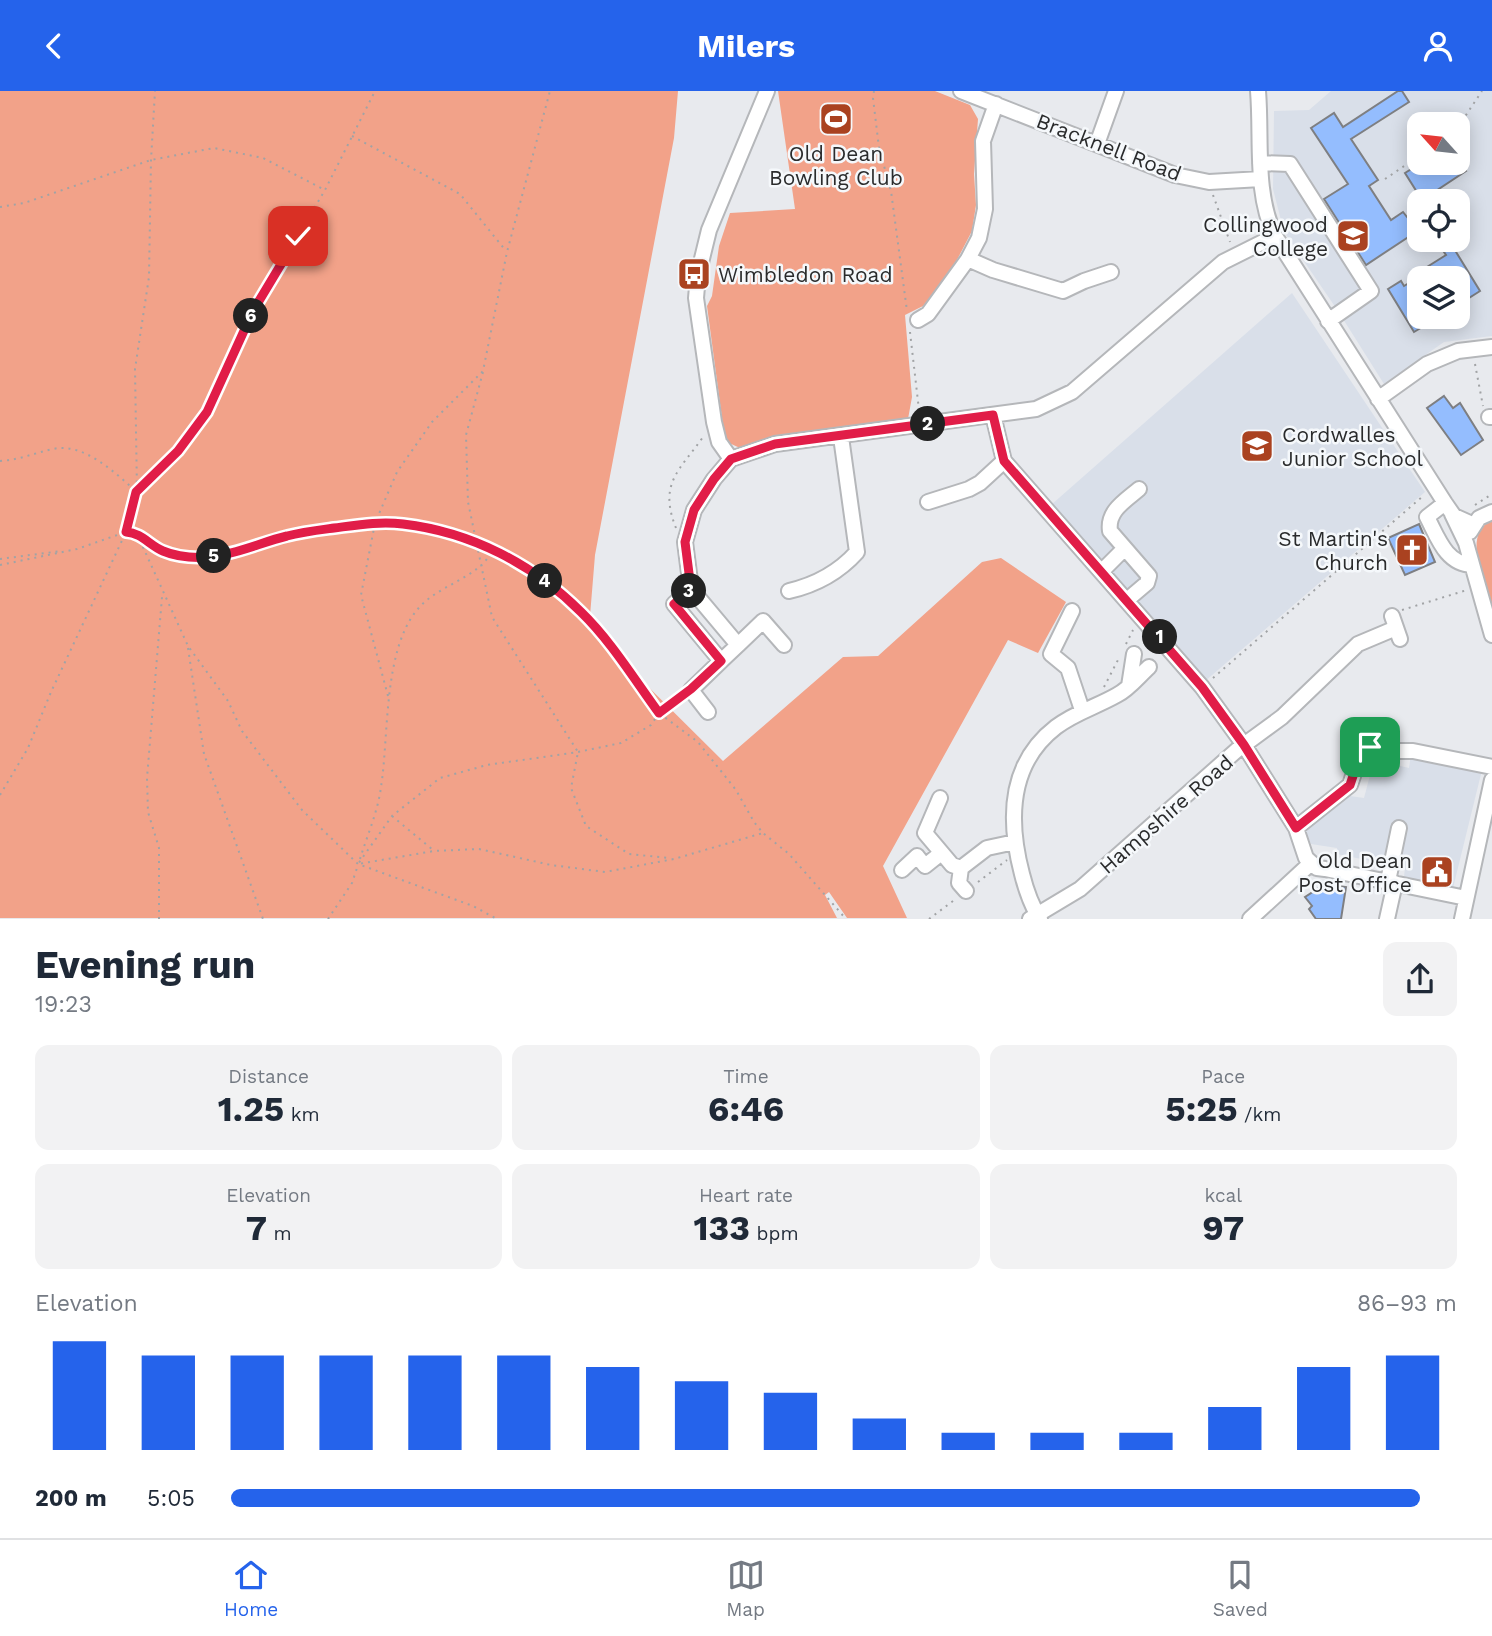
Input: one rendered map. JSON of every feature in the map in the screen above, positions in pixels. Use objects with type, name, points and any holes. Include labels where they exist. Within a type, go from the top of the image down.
[{"type":"street","points":[[731,459],[719,442],[714,422],[696,298],[698,275],[709,230],[767,91]]},
{"type":"street","name":"Bracknell Road","points":[[961,91],[1175,175],[1209,182],[1261,179]]},
{"type":"street","points":[[1097,144],[1116,91]]},
{"type":"street","points":[[1258,91],[1261,179],[1268,223],[1448,507],[1466,544],[1492,635]]},
{"type":"street","points":[[913,316],[928,314],[968,259],[979,238],[985,209],[982,141],[996,104]]},
{"type":"street","points":[[1260,163],[1290,164],[1371,291],[1328,321]]},
{"type":"street","points":[[738,645],[691,589],[685,542],[694,510],[731,459],[775,444],[1036,409],[1072,392],[1223,262],[1275,236]]},
{"type":"street","points":[[968,259],[993,270],[1063,291],[1111,272]]},
{"type":"street","points":[[1378,398],[1427,365],[1458,351],[1492,347]]},
{"type":"street","points":[[993,415],[1004,461],[1202,687],[1244,745],[1296,828],[1303,852],[1311,863],[1325,869],[1466,898]]},
{"type":"street","points":[[789,591],[805,587],[844,566],[857,552],[841,437]]},
{"type":"street","points":[[928,502],[969,489],[980,483],[1004,461]]},
{"type":"street","points":[[1127,600],[1149,579],[1110,531],[1111,517],[1113,512],[1139,489]]},
{"type":"street","points":[[1448,507],[1462,520],[1474,525]]},
{"type":"street","points":[[1448,507],[1426,517],[1454,561],[1461,565],[1472,565]]},
{"type":"street","points":[[1466,544],[1479,518],[1492,512]]},
{"type":"street","points":[[1102,571],[1125,549]]},
{"type":"street","points":[[691,589],[674,604],[721,661]]},
{"type":"street","points":[[1072,611],[1051,654],[1068,668],[1089,707]]},
{"type":"street","points":[[708,712],[691,689],[763,621],[784,645]]},
{"type":"street","name":"Hampshire Road","points":[[1035,917],[1080,889],[1244,745],[1282,717],[1358,644],[1396,628]]},
{"type":"street","points":[[1127,650],[1129,686]]},
{"type":"street","points":[[1035,917],[1016,849],[1012,815],[1019,779],[1031,754],[1054,729],[1089,707],[1118,695],[1149,667]]},
{"type":"street","points":[[1296,828],[1350,785],[1360,755],[1370,747],[1389,751],[1413,751],[1492,767]]},
{"type":"street","points":[[1462,919],[1492,780]]},
{"type":"street","points":[[940,798],[925,833],[952,865],[961,867]]},
{"type":"street","points":[[1387,919],[1399,828]]},
{"type":"street","points":[[953,901],[969,889],[959,883],[961,867],[987,848],[1016,849]]},
{"type":"street","points":[[902,870],[917,856],[925,866],[939,851]]},
{"type":"street","points":[[1250,919],[1311,863]]},
{"type":"path","points":[[0,795],[28,748],[51,692],[126,532],[136,492],[135,369],[149,277],[155,91]]},
{"type":"path","points":[[136,492],[178,451],[207,412],[253,311],[325,190],[374,91]]},
{"type":"path","points":[[550,91],[507,252],[483,371],[466,435],[468,502],[492,617],[578,752],[571,788],[586,826],[629,854],[674,859]]},
{"type":"path","points":[[874,91],[879,148],[891,191],[913,316],[909,326],[921,425]]},
{"type":"path","points":[[1468,112],[1482,91]]},
{"type":"path","points":[[352,136],[460,194],[507,252]]},
{"type":"path","points":[[0,207],[24,203],[151,160],[214,148],[263,158],[325,190]]},
{"type":"path","points":[[1385,179],[1407,164]]},
{"type":"path","points":[[1209,182],[1235,256]]},
{"type":"path","points":[[1473,349],[1481,404],[1491,417]]},
{"type":"path","points":[[388,696],[361,595],[375,523],[397,472],[432,422],[483,371]]},
{"type":"path","points":[[685,542],[675,527],[668,505],[674,474],[714,422]]},
{"type":"path","points":[[0,461],[16,460],[66,447],[85,454],[106,467],[136,492]]},
{"type":"path","points":[[1202,687],[1424,495]]},
{"type":"path","points":[[0,565],[77,549],[126,532],[136,533],[162,551],[177,555],[210,557],[287,536],[375,523],[404,524],[457,536],[511,557],[538,575],[594,626],[659,713],[698,742],[736,790],[763,833],[789,855],[846,919]]},
{"type":"path","points":[[136,533],[188,646],[228,701],[242,731],[302,810],[358,864],[473,906],[497,919]]},
{"type":"path","points":[[0,559],[77,549]]},
{"type":"path","points":[[328,919],[352,883],[381,791],[388,696],[405,629],[415,611],[425,602],[480,567],[494,550]]},
{"type":"path","points":[[1396,628],[1402,610],[1478,588]]},
{"type":"path","points":[[159,919],[159,848],[148,813],[147,778],[163,593]]},
{"type":"path","points":[[1089,707],[1127,650],[1135,624]]},
{"type":"path","points":[[188,646],[204,754],[263,919]]},
{"type":"path","points":[[358,864],[392,816],[440,778],[487,765],[621,743],[651,725],[659,713],[691,689]]},
{"type":"path","points":[[392,816],[434,851]]},
{"type":"path","points":[[358,864],[434,851],[480,849],[551,865],[604,872],[674,859],[763,833]]},
{"type":"path","points":[[969,889],[1010,857],[1016,849]]},
{"type":"path","points":[[929,919],[953,901]]},
{"type":"shaded area","points":[[0,91],[678,91],[674,138],[595,555],[589,628],[723,761],[843,657],[878,656],[982,562],[1001,558],[1066,602],[1038,653],[1008,640],[883,866],[907,918],[847,918],[829,892],[825,895],[837,918],[0,918]]},
{"type":"shaded area","points":[[778,91],[935,91],[970,105],[978,119],[974,174],[976,205],[972,231],[946,281],[923,306],[905,315],[912,397],[908,419],[768,439],[740,448],[729,443],[724,433],[707,306],[712,296],[719,246],[730,213],[795,209]]},
{"type":"shaded area","name":"Collingwood College","points":[[1331,91],[1492,91],[1492,336],[1444,342],[1384,384],[1284,232],[1273,189],[1274,111],[1309,110]]},
{"type":"shaded area","name":"Cordwalles Junior School","points":[[1292,293],[1425,492],[1204,682],[1051,505]]},
{"type":"shaded area","points":[[1492,520],[1492,605],[1481,571],[1477,547],[1478,536],[1483,527]]},
{"type":"shaded area","points":[[1411,754],[1482,770],[1453,888],[1404,877],[1405,868],[1337,854],[1337,848],[1311,844],[1305,830],[1343,795],[1364,798],[1374,760],[1409,768]]},
{"type":"building","points":[[1398,91],[1402,91],[1409,102],[1351,139],[1378,180],[1369,186],[1391,220],[1403,212],[1407,217],[1407,238],[1366,265],[1324,199],[1348,184],[1311,128],[1334,113],[1343,127]]},
{"type":"building","points":[[1405,173],[1460,175],[1439,189],[1415,189]]},
{"type":"building","points":[[1444,252],[1456,252],[1465,266],[1429,266],[1446,255]]},
{"type":"building","points":[[1470,275],[1480,291],[1470,297]]},
{"type":"building","points":[[1401,281],[1404,286],[1407,284],[1407,320],[1388,289]]},
{"type":"building","points":[[1444,396],[1453,408],[1460,403],[1483,440],[1461,455],[1427,408]]},
{"type":"building","name":"St Martin's Church","points":[[1419,524],[1435,562],[1405,575],[1388,538]]},
{"type":"building","points":[[1330,885],[1333,890],[1338,886],[1346,887],[1341,919],[1316,919],[1309,909],[1312,906],[1305,897]]},
{"type":"place","name":"Old Dean Bowling Club","points":[[836,119]]},
{"type":"place","name":"Collingwood College","points":[[1353,236]]},
{"type":"place","name":"Wimbledon Road","points":[[694,274]]},
{"type":"place","name":"Cordwalles Junior School","points":[[1257,446]]},
{"type":"place","name":"St Martin's Church","points":[[1412,550]]},
{"type":"place","name":"Old Dean Post Office","points":[[1437,872]]},
{"type":"route","points":[[298,236],[253,311],[207,412],[178,451],[136,492],[126,532],[136,533],[162,551],[177,555],[210,557],[287,536],[375,523],[404,524],[457,536],[511,557],[538,575],[580,611],[659,713],[691,689],[721,661],[674,604],[691,589],[685,542],[694,510],[731,459],[775,444],[993,415],[1004,461],[1202,687],[1244,745],[1296,828],[1350,785],[1360,755],[1370,747]]}]
